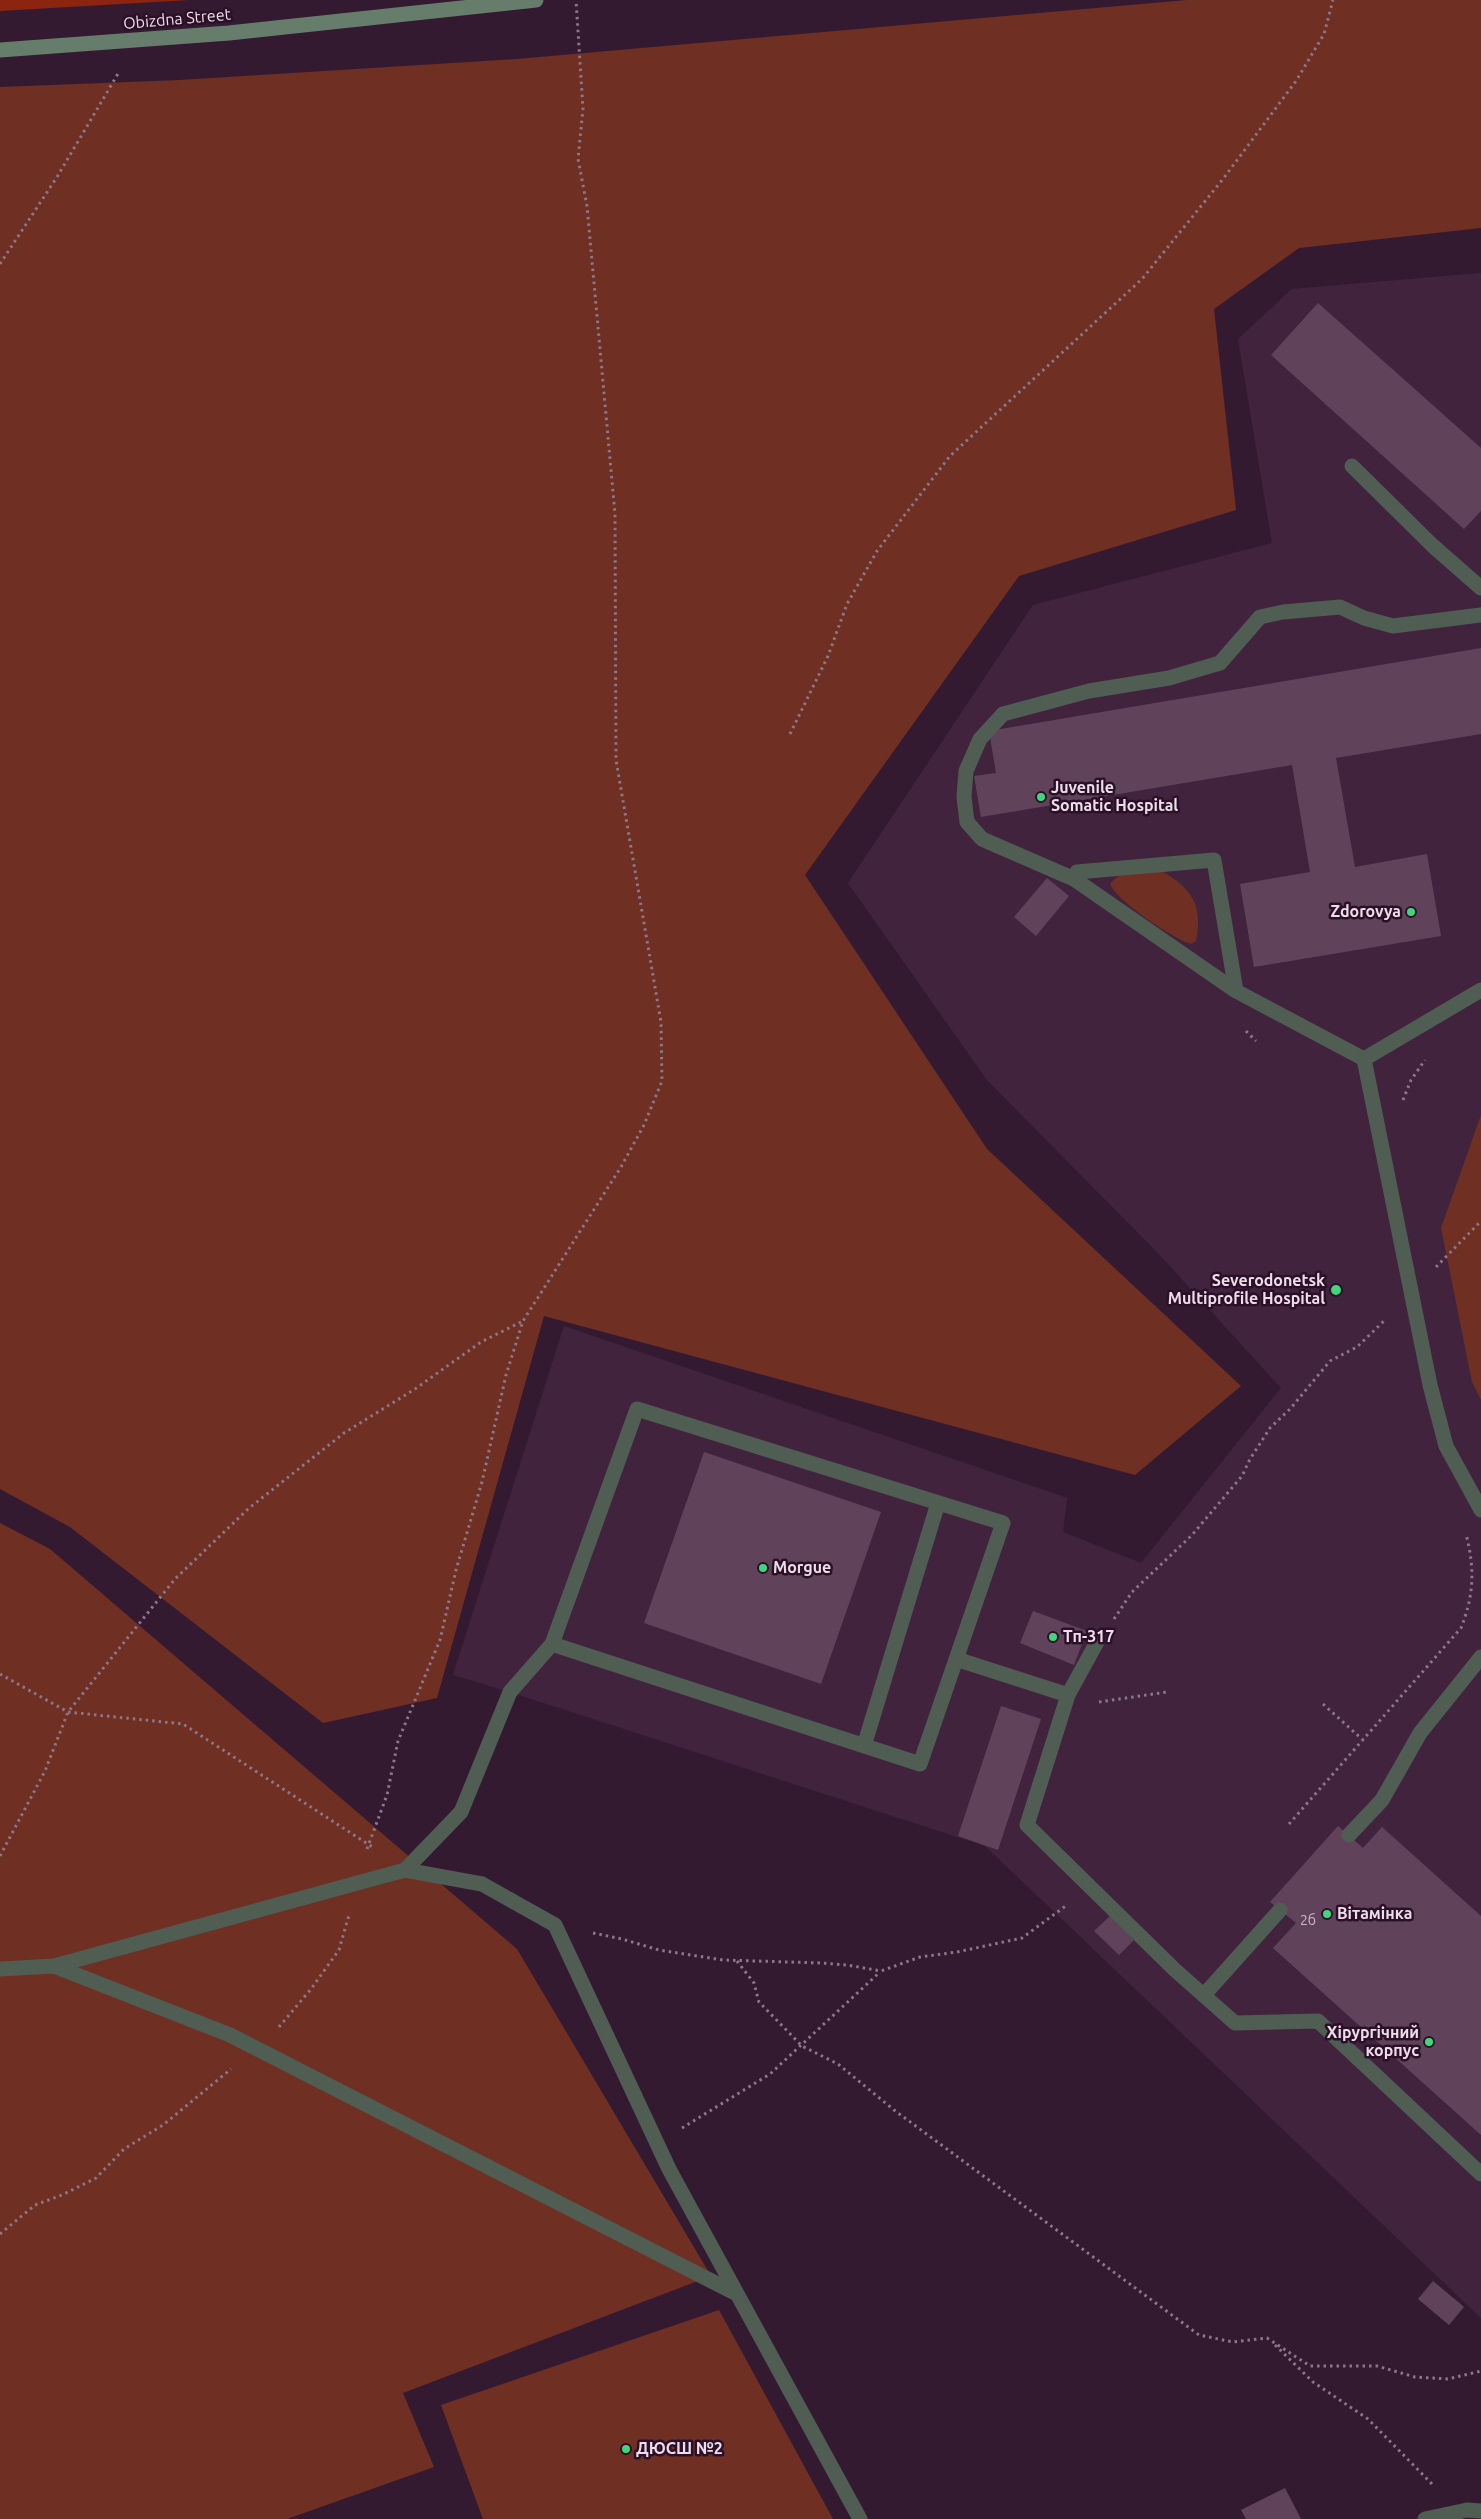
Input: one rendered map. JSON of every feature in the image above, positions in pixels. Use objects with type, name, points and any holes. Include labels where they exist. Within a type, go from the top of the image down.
[{"type":"main road","name":"Obizdna Street","points":[[0,50],[138,41],[536,0]]},
{"type":"lane","points":[[1352,466],[1433,546],[1481,588]]},
{"type":"lane","points":[[1364,1059],[1236,991],[1074,879],[982,839],[967,822],[964,796],[966,771],[980,738],[1003,714],[1089,691],[1169,678],[1220,663],[1260,617],[1283,612],[1340,607],[1364,618],[1393,626],[1481,615]]},
{"type":"lane","points":[[1074,879],[1077,872],[1214,860],[1236,991]]},
{"type":"lane","points":[[1364,1059],[1481,990]]},
{"type":"lane","points":[[1364,1059],[1430,1385],[1446,1446],[1481,1510]]},
{"type":"lane","points":[[405,1870],[461,1812],[510,1692],[552,1644],[637,1409],[1003,1523],[920,1764],[552,1644]]},
{"type":"lane","points":[[864,1746],[938,1503]]},
{"type":"lane","points":[[1096,1642],[1068,1695],[1027,1825],[1091,1888],[1235,2023],[1318,2021],[1481,2174]]},
{"type":"lane","points":[[1349,1835],[1382,1800],[1420,1733],[1481,1657]]},
{"type":"lane","points":[[956,1659],[1068,1695]]},
{"type":"lane","points":[[0,1969],[54,1966],[405,1870],[482,1884],[555,1925],[656,2143],[860,2519]]},
{"type":"lane","points":[[1204,1995],[1280,1910]]},
{"type":"lane","points":[[54,1966],[230,2036],[737,2294]]},
{"type":"lane","points":[[1425,2519],[1474,2511]]},
{"type":"path","points":[[0,2234],[35,2204],[62,2195],[96,2178],[124,2149],[163,2124],[277,2030],[311,1989],[339,1950],[368,1844],[387,1795],[398,1741],[440,1640],[456,1570],[482,1482],[506,1375],[523,1321],[621,1167],[644,1124],[662,1081],[660,1022],[616,760],[616,514],[587,206],[578,159],[582,109],[576,0]]},
{"type":"path","points":[[790,734],[828,656],[847,604],[878,551],[950,456],[1148,271],[1224,179],[1296,82],[1324,34],[1333,0]]},
{"type":"path","points":[[0,264],[57,177],[138,41]]},
{"type":"path","points":[[1403,1103],[1411,1080],[1420,1064],[1431,1054]]},
{"type":"path","points":[[1430,1261],[1432,1271],[1481,1221]]},
{"type":"path","points":[[1096,1642],[1132,1592],[1192,1535],[1242,1476],[1270,1428],[1290,1409],[1330,1362],[1357,1346],[1412,1294]]},
{"type":"path","points":[[0,1856],[45,1772],[68,1712],[175,1579],[248,1509],[344,1433],[415,1389],[482,1342],[523,1321]]},
{"type":"path","points":[[1288,1824],[1461,1628],[1470,1605],[1473,1582],[1466,1531]]},
{"type":"path","points":[[0,1674],[68,1712],[183,1724],[405,1870]]},
{"type":"path","points":[[1068,1695],[1093,1702],[1138,1698],[1167,1692]]},
{"type":"path","points":[[1323,1704],[1363,1740]]},
{"type":"path","points":[[656,2143],[770,2074],[881,1971],[920,1957],[957,1952],[1022,1938],[1091,1888]]},
{"type":"path","points":[[555,1925],[622,1939],[658,1950],[737,1961],[839,1964],[881,1971]]},
{"type":"path","points":[[737,1961],[754,1984],[759,2002],[802,2046],[838,2064],[894,2110],[1199,2335],[1232,2342],[1268,2338],[1310,2366],[1377,2366],[1415,2377],[1448,2379],[1481,2371]]},
{"type":"path","points":[[1268,2338],[1313,2382],[1368,2419],[1439,2491],[1474,2511]]},
{"type":"shaded area","points":[[0,0],[189,0],[0,11]]},
{"type":"shaded area","points":[[1187,0],[1481,0],[1481,228],[1299,248],[1214,309],[1236,510],[1019,576],[805,875],[987,1149],[1241,1386],[1135,1475],[544,1316],[437,1698],[323,1723],[70,1527],[0,1489],[0,87],[180,80],[517,59]]},
{"type":"shaded area","name":"Severodonetsk Multiprofile Hospital","points":[[1481,273],[1481,2318],[985,1846],[453,1675],[564,1326],[1067,1498],[1063,1532],[1141,1563],[1281,1388],[1158,1253],[987,1080],[848,883],[1033,605],[1272,543],[1238,339],[1292,289]]},
{"type":"shaded area","points":[[1160,870],[1187,890],[1196,907],[1198,928],[1196,941],[1191,944],[1146,918],[1123,900],[1110,884],[1121,875],[1127,873]]},
{"type":"shaded area","points":[[1481,1115],[1481,1400],[1472,1382],[1441,1228]]},
{"type":"shaded area","points":[[0,1523],[50,1549],[517,1949],[711,2276],[403,2393],[434,2467],[287,2519],[0,2519]]},
{"type":"shaded area","name":"ДЮСШ №2","points":[[719,2310],[833,2519],[483,2519],[441,2405]]},
{"type":"building","points":[[1318,303],[1481,448],[1481,511],[1464,529],[1271,355]]},
{"type":"building","name":"Juvenile Somatic Hospital","points":[[1481,648],[1481,734],[1336,758],[1355,867],[1427,854],[1441,936],[1254,967],[1240,884],[1310,872],[1292,765],[981,817],[974,776],[996,773],[989,731]]},
{"type":"building","points":[[1047,878],[1069,896],[1036,936],[1014,917]]},
{"type":"building","name":"Morgue","points":[[704,1452],[881,1512],[821,1684],[644,1623]]},
{"type":"building","name":"Тп-317","points":[[1033,1611],[1087,1631],[1074,1665],[1020,1643]]},
{"type":"building","points":[[1001,1706],[1041,1719],[998,1850],[958,1836]]},
{"type":"building","name":"Хірургічний корпус","points":[[1338,1826],[1363,1848],[1382,1827],[1481,1916],[1481,2135],[1273,1948],[1296,1923],[1270,1902]]},
{"type":"building","points":[[1110,1916],[1134,1940],[1119,1955],[1094,1931]]},
{"type":"building","points":[[1433,2281],[1464,2307],[1449,2325],[1418,2299]]},
{"type":"building","points":[[1285,2488],[1301,2519],[1246,2519],[1241,2510]]},
{"type":"place","name":"Juvenile Somatic Hospital","points":[[1041,797]]},
{"type":"place","name":"Zdorovya","points":[[1411,912]]},
{"type":"place","name":"Severodonetsk Multiprofile Hospital","points":[[1336,1290]]},
{"type":"place","name":"Morgue","points":[[763,1568]]},
{"type":"place","name":"Тп-317","points":[[1053,1637]]},
{"type":"place","name":"Вітамінка","points":[[1327,1914]]},
{"type":"place","name":"Хірургічний корпус","points":[[1429,2042]]},
{"type":"place","name":"ДЮСШ №2","points":[[626,2449]]}]
